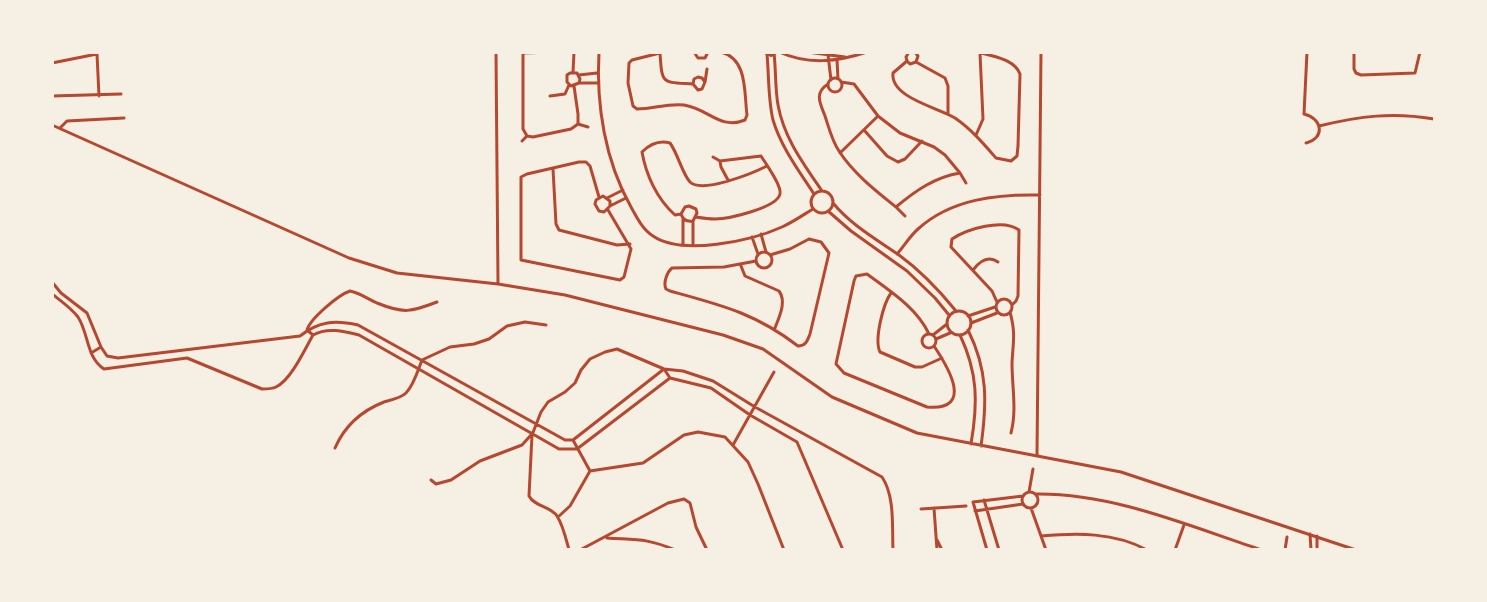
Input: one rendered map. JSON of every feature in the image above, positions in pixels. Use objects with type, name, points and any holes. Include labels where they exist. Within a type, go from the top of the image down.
[{"type":"street","points":[[496,52],[498,284]]},
{"type":"street","points":[[527,136],[523,129],[523,53],[553,52]]},
{"type":"street","points":[[573,72],[574,52]]},
{"type":"street","points":[[599,52],[597,73],[601,115],[608,147],[622,190],[640,223],[649,234],[663,242],[683,245],[729,242],[780,228],[813,208]]},
{"type":"street","points":[[694,52],[701,59],[705,58],[708,52]]},
{"type":"street","points":[[708,69],[702,89],[698,90],[693,84],[664,80],[662,53],[632,60],[629,63],[628,83],[633,106],[637,109],[670,104],[684,105],[727,124],[745,120],[747,115],[742,70],[735,59],[721,52]]},
{"type":"street","points":[[807,52],[837,58]]},
{"type":"street","points":[[814,194],[789,157],[774,122],[770,106],[766,53],[776,53],[804,60],[829,61],[867,52]]},
{"type":"street","points":[[902,52],[910,64],[916,62],[945,78],[948,86],[948,114]]},
{"type":"street","points":[[909,52],[906,59],[893,73],[895,84],[917,103],[948,114],[976,135],[996,158],[1002,161],[1011,160],[1017,156],[1020,74],[1018,68],[1006,61],[979,53],[983,119],[976,135]]},
{"type":"street","points":[[1037,455],[1041,52]]},
{"type":"street","points":[[1306,143],[1315,139],[1319,126],[1314,117],[1304,114],[1307,52]]},
{"type":"street","points":[[1354,52],[1354,69],[1361,75],[1414,73],[1420,52]]},
{"type":"street","points":[[52,63],[96,53],[99,96]]},
{"type":"street","points":[[776,53],[778,103],[787,135],[796,153],[822,191],[830,195],[833,204],[850,220],[897,254],[934,286],[956,311]]},
{"type":"street","points":[[915,53],[918,56],[916,62]]},
{"type":"street","points":[[828,55],[829,89],[835,92],[841,89],[837,58]]},
{"type":"street","points":[[573,72],[579,75],[597,73]]},
{"type":"street","points":[[550,96],[565,94],[569,85],[567,75],[573,72]]},
{"type":"street","points":[[579,75],[579,83]]},
{"type":"street","points":[[693,84],[694,79],[698,77],[705,82]]},
{"type":"street","points":[[906,216],[872,188],[840,153],[833,141],[819,97],[822,88],[830,82],[854,84],[878,116],[900,133],[922,141],[945,155],[966,183]]},
{"type":"street","points":[[569,85],[598,83]]},
{"type":"street","points":[[574,86],[578,124]]},
{"type":"street","points":[[52,96],[122,94]]},
{"type":"street","points":[[1319,126],[1370,115],[1418,116],[1434,119]]},
{"type":"street","points":[[840,153],[878,116]]},
{"type":"street","points":[[60,128],[67,122],[124,118]]},
{"type":"street","points":[[527,136],[533,137],[571,129],[578,124]]},
{"type":"street","points":[[578,124],[588,127]]},
{"type":"street","points":[[52,125],[349,258],[397,273],[498,284],[565,295],[723,335],[763,349],[832,397],[917,433],[1121,472],[1356,549]]},
{"type":"street","points":[[864,130],[887,156],[898,162],[905,159],[922,141]]},
{"type":"street","points":[[522,141],[527,136]]},
{"type":"street","points":[[681,214],[675,215],[663,205],[653,185],[642,152],[648,145],[664,141],[670,143],[690,182],[697,185],[708,186],[745,176],[767,166]]},
{"type":"street","points":[[683,219],[688,222],[694,219],[734,216],[766,207],[777,200],[780,195],[780,188],[761,156],[720,161],[713,157]]},
{"type":"street","points":[[720,161],[728,180]]},
{"type":"street","points":[[607,198],[609,208],[630,244],[631,255],[624,277],[620,280],[521,260],[521,177],[586,162],[590,166],[599,197],[595,204],[596,208],[604,212],[609,208],[626,198]]},
{"type":"street","points":[[553,169],[556,224],[559,230],[616,245],[630,244]]},
{"type":"street","points":[[896,207],[926,185],[960,173]]},
{"type":"street","points":[[599,197],[607,198],[622,190]]},
{"type":"street","points":[[822,191],[814,194],[811,200],[813,208],[822,213],[828,211],[833,204]]},
{"type":"street","points":[[897,254],[917,230],[938,214],[962,204],[989,197],[1040,195]]},
{"type":"street","points":[[681,214],[685,207],[696,209],[693,245]]},
{"type":"street","points":[[828,211],[907,271],[949,315]]},
{"type":"street","points":[[681,214],[683,245]]},
{"type":"street","points":[[998,313],[992,291],[951,247],[952,239],[968,230],[1001,225],[1017,228],[1020,231],[1018,296],[1010,312],[1015,338],[1012,362],[1014,423],[1011,433]]},
{"type":"street","points":[[756,261],[761,267],[766,267],[771,262],[761,234]]},
{"type":"street","points":[[52,236],[52,241]]},
{"type":"street","points":[[752,237],[758,254],[756,261]]},
{"type":"street","points":[[756,261],[741,266],[672,268],[669,270],[664,285],[670,291],[731,308],[775,328],[798,346],[807,344],[829,253],[821,242],[809,239],[790,249],[758,254]]},
{"type":"street","points":[[973,270],[985,260],[993,259],[998,262]]},
{"type":"street","points":[[741,266],[745,276],[783,295],[775,328]]},
{"type":"street","points":[[867,274],[891,292],[920,318],[932,336],[934,345],[952,377],[954,392],[948,406],[927,407],[844,373],[839,369],[836,360],[856,276],[867,274]]},
{"type":"street","points":[[52,282],[61,293],[87,313],[107,356],[118,358],[196,350],[300,336],[323,322],[338,321],[358,325],[565,440],[573,440],[664,369]]},
{"type":"street","points":[[307,330],[310,324],[334,301],[350,291],[378,303],[408,311],[437,302]]},
{"type":"street","points":[[891,292],[885,302],[877,341],[880,352],[915,367],[922,367],[942,358]]},
{"type":"street","points":[[52,294],[69,307],[77,317],[91,353],[98,365],[104,369],[187,358],[262,389],[270,389],[278,387],[286,378],[313,335],[321,331],[335,330],[359,335],[560,449],[577,449],[670,378]]},
{"type":"street","points":[[968,315],[1002,300],[1007,300],[1012,305]]},
{"type":"street","points":[[932,336],[947,324],[949,315],[956,311],[968,315],[971,323],[968,330],[960,335]]},
{"type":"street","points":[[971,323],[998,313],[1003,315],[1010,312]]},
{"type":"street","points":[[334,448],[340,435],[356,417],[374,406],[405,394],[422,360],[450,347],[474,344],[489,339],[507,326],[525,322],[546,325]]},
{"type":"street","points":[[947,324],[951,332]]},
{"type":"street","points":[[307,330],[313,335]]},
{"type":"street","points":[[968,330],[978,350],[986,392],[981,446]]},
{"type":"street","points":[[934,345],[930,347],[924,345],[923,338],[951,332],[960,335],[969,353],[977,393],[971,444]]},
{"type":"street","points":[[91,353],[101,347]]},
{"type":"street","points":[[431,480],[436,484],[451,480],[480,461],[522,445],[532,435],[541,412],[548,402],[575,383],[581,370],[591,359],[617,349],[664,369],[683,370],[713,381],[755,407],[882,477],[889,494],[893,549]]},
{"type":"street","points":[[664,369],[670,378],[711,388],[750,415],[797,441],[843,549]]},
{"type":"street","points":[[733,445],[774,372]]},
{"type":"street","points":[[604,417],[610,424]]},
{"type":"street","points":[[590,471],[643,463],[684,435],[698,432],[725,437],[748,462],[784,549]]},
{"type":"street","points":[[797,441],[801,433]]},
{"type":"street","points":[[532,435],[529,496],[532,502],[553,512],[558,517],[569,549]]},
{"type":"street","points":[[573,440],[590,471]]},
{"type":"street","points":[[522,445],[531,452]]},
{"type":"street","points":[[987,549],[973,502],[1023,496],[1029,492],[1033,469]]},
{"type":"street","points":[[558,517],[570,506],[590,471]]},
{"type":"street","points":[[1029,492],[1097,500],[1262,549]]},
{"type":"street","points":[[1031,508],[1037,503],[1036,494]]},
{"type":"street","points":[[1023,496],[1023,504]]},
{"type":"street","points":[[580,549],[605,538],[668,503],[684,499],[690,503],[696,527],[707,549]]},
{"type":"street","points":[[984,500],[999,549]]},
{"type":"street","points":[[975,511],[1023,504],[1031,508]]},
{"type":"street","points":[[921,509],[966,506]]},
{"type":"street","points":[[934,508],[937,549]]},
{"type":"street","points":[[1031,508],[1046,549]]},
{"type":"street","points":[[1175,549],[1184,525]]},
{"type":"street","points":[[1041,536],[1074,534],[1107,536],[1135,543],[1147,549]]},
{"type":"street","points":[[1310,534],[1311,549]]},
{"type":"street","points":[[1285,549],[1287,537]]},
{"type":"street","points":[[1317,537],[1317,549]]},
{"type":"street","points":[[605,538],[655,541],[675,549]]},
{"type":"street","points":[[937,538],[942,549]]}]
